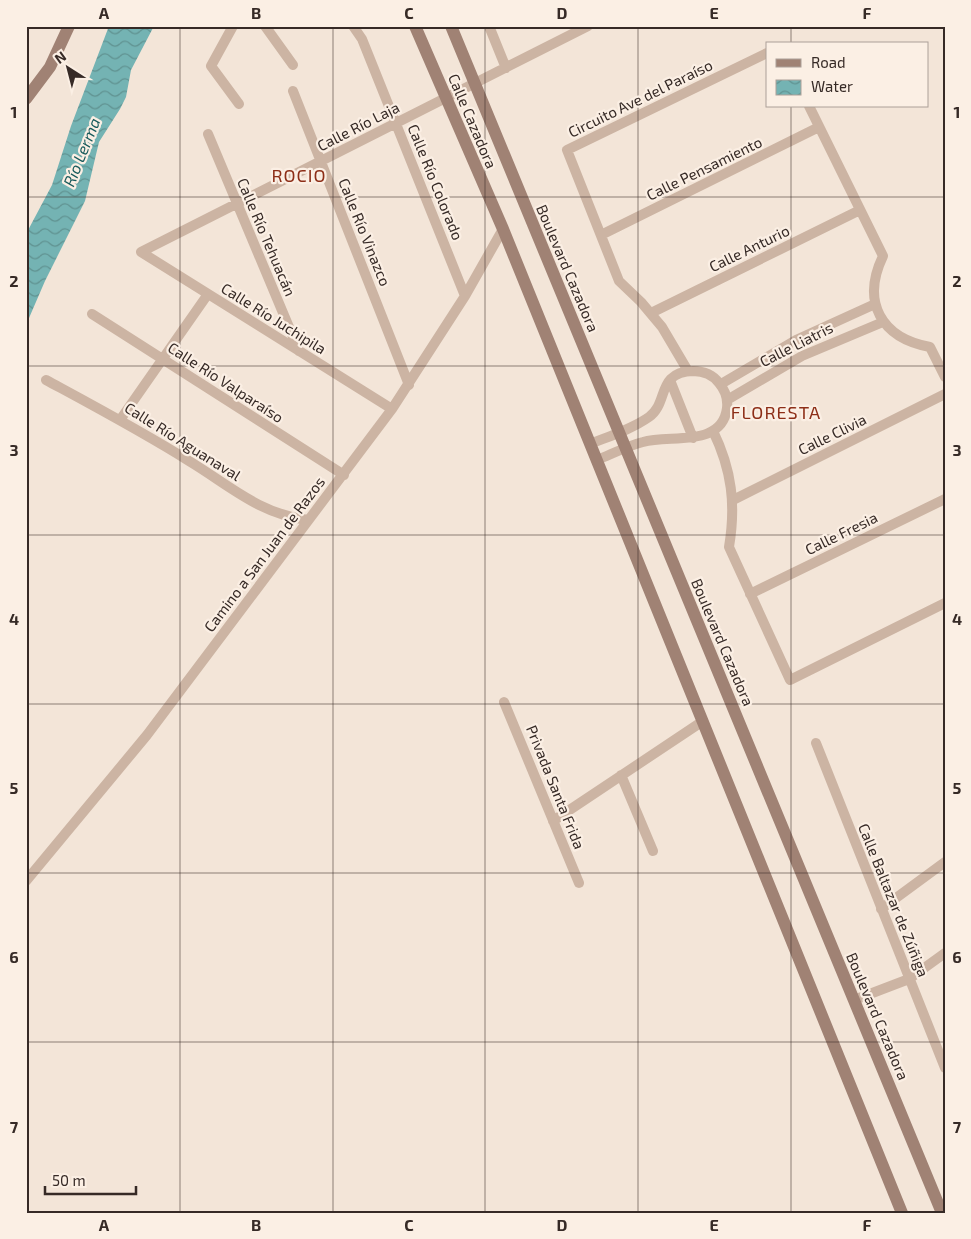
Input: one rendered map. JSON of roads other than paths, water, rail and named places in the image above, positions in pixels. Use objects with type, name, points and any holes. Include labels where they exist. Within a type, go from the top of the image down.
[{"type":"street","points":[[26,99],[50,67],[69,26]]},
{"type":"street","points":[[233,26],[211,66],[239,104]]},
{"type":"street","points":[[265,26],[293,65]]},
{"type":"street","name":"Calle Río Colorado","points":[[353,26],[362,39],[465,296]]},
{"type":"street","name":"Calle Cazadora","points":[[415,26],[503,229]]},
{"type":"street","name":"Calle Cazadora","points":[[451,26],[474,84]]},
{"type":"street","points":[[489,26],[506,68]]},
{"type":"street","name":"Calle Río Laja","points":[[141,252],[588,26]]},
{"type":"street","name":"Circuito Ave del Paraíso","points":[[688,371],[672,341],[651,313],[620,281],[567,150],[766,53]]},
{"type":"street","name":"Boulevard Cazadora","points":[[474,84],[942,1213]]},
{"type":"street","name":"Calle Río Vinazco","points":[[293,91],[409,385]]},
{"type":"street","points":[[810,108],[883,256],[876,271],[873,288],[875,304],[883,322],[904,340],[912,344],[930,347],[945,377]]},
{"type":"street","name":"Calle Pensamiento","points":[[601,235],[819,127]]},
{"type":"street","name":"Calle Río Tehuacán","points":[[208,134],[299,351]]},
{"type":"street","name":"Calle Anturio","points":[[651,313],[860,210]]},
{"type":"street","points":[[503,229],[902,1213]]},
{"type":"street","name":"Camino a San Juan de Razos","points":[[26,881],[147,735],[308,520],[344,475],[409,385],[465,296],[503,229]]},
{"type":"street","name":"Calle Río Juchipila","points":[[141,252],[392,409]]},
{"type":"street","points":[[120,420],[208,294]]},
{"type":"street","name":"Calle Liatris","points":[[721,384],[796,340],[875,304]]},
{"type":"street","name":"Calle Río Valparaíso","points":[[92,314],[344,475]]},
{"type":"street","name":"Calle Liatris","points":[[727,400],[802,356],[883,322]]},
{"type":"street","points":[[590,444],[652,415],[657,410],[664,387],[670,380],[688,371],[706,373],[721,384],[727,400],[724,418],[713,432],[693,438],[659,438],[625,448],[597,460]]},
{"type":"street","name":"Calle Río Aguanaval","points":[[46,380],[190,461],[259,507],[292,518],[308,520]]},
{"type":"street","points":[[670,380],[693,438]]},
{"type":"street","name":"Calle Clivia","points":[[733,500],[945,394]]},
{"type":"street","points":[[713,432],[727,464],[733,500],[729,546],[790,680],[945,603]]},
{"type":"street","name":"Calle Fresia","points":[[750,594],[945,499]]},
{"type":"street","name":"Privada Santa Frida","points":[[504,702],[579,883]]},
{"type":"street","points":[[554,821],[702,720]]},
{"type":"street","name":"Calle Baltazar de Zúñiga","points":[[816,743],[909,980],[942,1050],[945,1068]]},
{"type":"street","points":[[621,776],[653,851]]},
{"type":"street","points":[[881,909],[945,862]]},
{"type":"street","points":[[854,1000],[909,980],[945,954]]},
{"type":"water","name":"Río Lerma","points":[[109,26],[154,26],[131,70],[126,97],[99,142],[85,201],[45,281],[26,325],[26,234],[52,185],[71,126]]},
{"type":"district","name":"ROCIO","points":[[299,175]]},
{"type":"district","name":"FLORESTA","points":[[776,412]]}]
